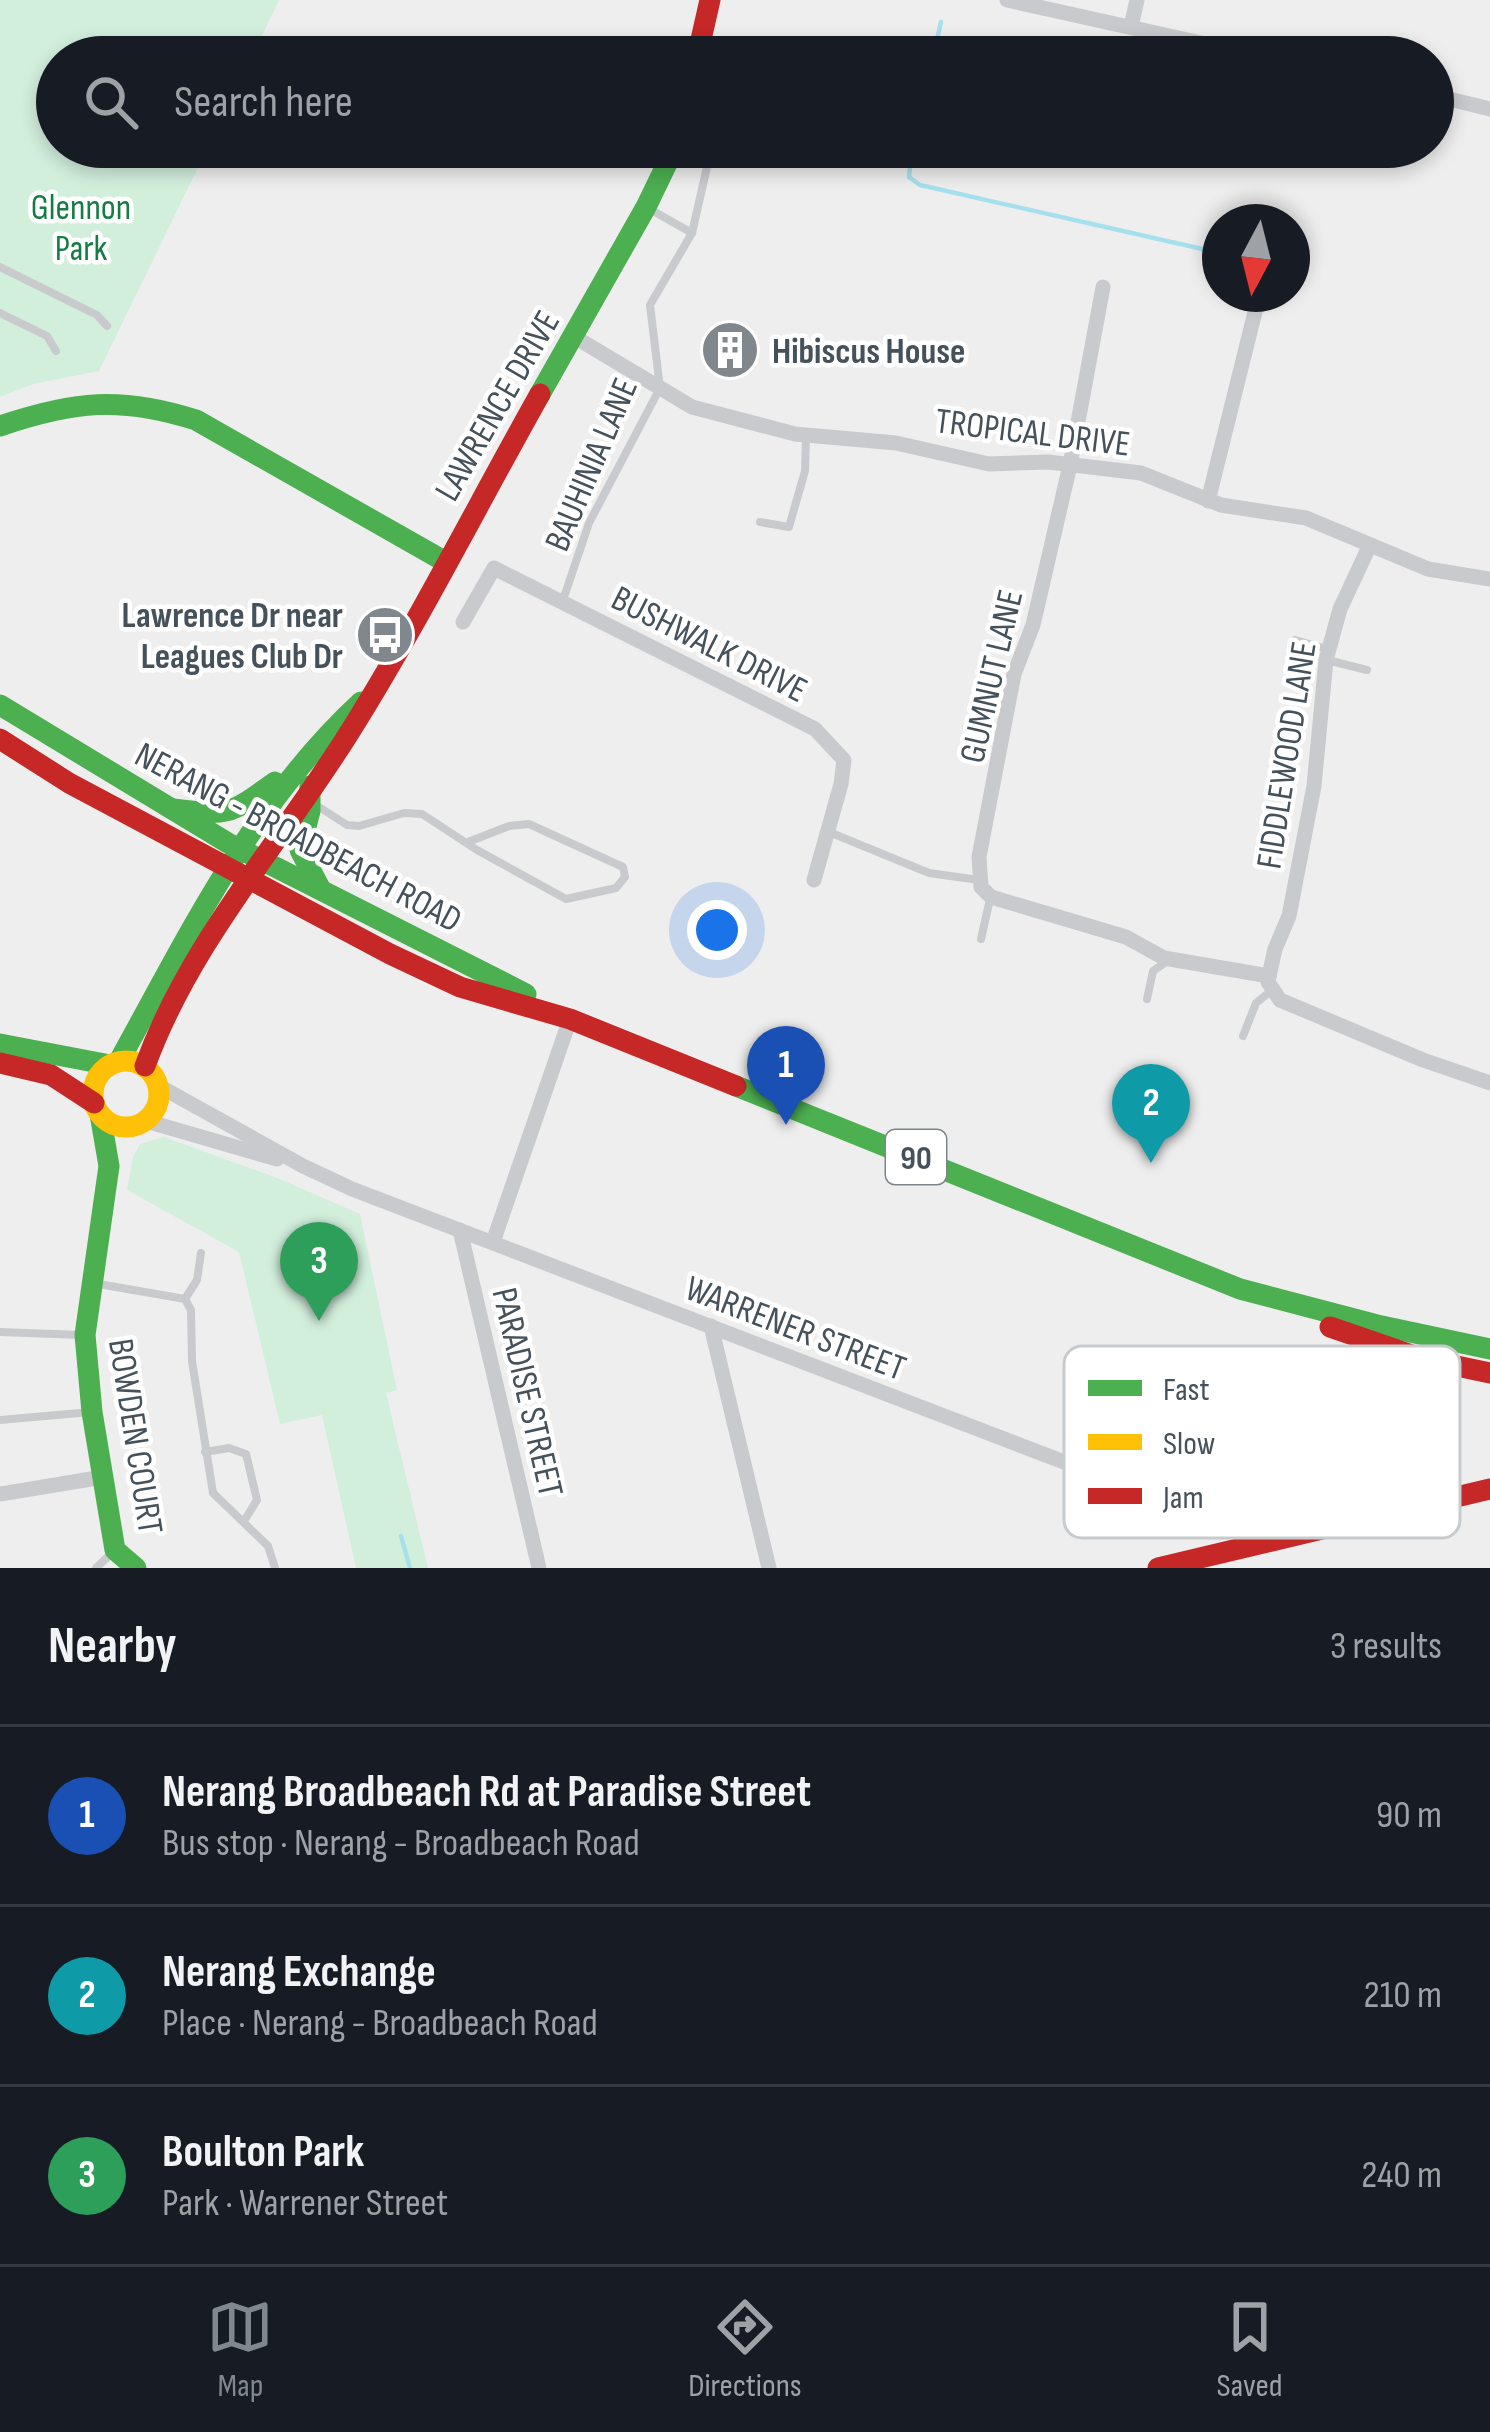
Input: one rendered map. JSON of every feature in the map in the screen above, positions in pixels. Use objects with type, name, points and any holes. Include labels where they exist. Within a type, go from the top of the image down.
[{"type":"street","points":[[702,36],[710,0]]},
{"type":"street","points":[[1007,0],[1171,36]]},
{"type":"street","points":[[1131,27],[1137,0]]},
{"type":"street","points":[[1454,100],[1490,109]]},
{"type":"street","name":"LAWRENCE DRIVE","points":[[249,880],[339,720],[370,694],[665,168]]},
{"type":"street","name":"GUMNUT LANE","points":[[981,880],[979,857],[1014,674],[1033,625],[1070,465],[1103,287]]},
{"type":"street","points":[[1208,501],[1255,312]]},
{"type":"street","name":"TROPICAL DRIVE","points":[[573,337],[692,407],[806,435],[896,443],[988,464],[1070,465],[1141,473],[1208,501],[1306,518],[1428,569],[1490,579]]},
{"type":"street","points":[[0,426],[80,401],[136,402],[163,408],[196,420],[444,561]]},
{"type":"street","name":"FIDDLEWOOD LANE","points":[[1271,982],[1314,786],[1327,655],[1340,608],[1369,547]]},
{"type":"street","name":"BUSHWALK DRIVE","points":[[464,622],[494,568],[815,729],[844,760],[814,880]]},
{"type":"street","name":"NERANG - BROADBEACH ROAD","points":[[0,705],[239,848],[570,1019],[1377,1346]]},
{"type":"street","name":"NERANG - BROADBEACH ROAD","points":[[0,739],[69,783],[460,987],[570,1019]]},
{"type":"street","points":[[167,808],[221,815],[242,810],[269,785],[304,787],[300,850],[321,890]]},
{"type":"street","name":"LAWRENCE DRIVE","points":[[227,868],[239,848],[304,787]]},
{"type":"street","points":[[97,1109],[95,1082],[114,1063],[227,868]]},
{"type":"street","points":[[145,1066],[163,1016],[249,880]]},
{"type":"street","points":[[981,880],[991,897],[1126,938],[1170,959],[1271,982],[1280,1000],[1490,1083]]},
{"type":"street","name":"PARADISE STREET","points":[[493,1243],[570,1019]]},
{"type":"street","points":[[0,1045],[145,1066],[159,1086],[158,1107],[141,1124],[114,1125],[72,1084],[48,1072],[0,1063]]},
{"type":"street","name":"WARRENER STREET","points":[[159,1086],[303,1166],[1064,1461]]},
{"type":"street","name":"BOWDEN COURT","points":[[97,1109],[109,1166],[86,1335],[92,1412],[116,1550],[136,1568]]},
{"type":"street","name":"WARRENER STREET","points":[[141,1124],[303,1166]]},
{"type":"street","name":"BOWDEN COURT","points":[[109,1166],[141,1124]]},
{"type":"street","name":"PARADISE STREET","points":[[460,1230],[538,1568]]},
{"type":"street","name":"NERANG - BROADBEACH ROAD","points":[[1262,1297],[1490,1348]]},
{"type":"street","points":[[710,1326],[769,1568]]},
{"type":"street","name":"NERANG - BROADBEACH ROAD","points":[[1460,1366],[1490,1373]]},
{"type":"street","points":[[0,1494],[103,1477]]},
{"type":"street","points":[[1460,1496],[1490,1489]]},
{"type":"street","name":"WARRENER STREET","points":[[1265,1538],[1270,1540]]},
{"type":"street","points":[[1158,1568],[1226,1560],[1279,1538]]},
{"type":"lane","name":"BAUHINIA LANE","points":[[563,602],[590,524],[660,388],[650,304],[692,233],[707,168]]},
{"type":"lane","points":[[646,207],[692,233]]},
{"type":"lane","points":[[0,267],[97,315],[107,326]]},
{"type":"lane","points":[[0,313],[47,336],[56,351]]},
{"type":"lane","points":[[760,522],[788,527],[806,471],[806,435]]},
{"type":"lane","points":[[1295,640],[1367,670]]},
{"type":"lane","points":[[304,787],[353,826],[404,813],[422,814],[468,842],[566,899],[616,888],[625,878],[623,866],[541,826],[509,826],[468,842]]},
{"type":"lane","points":[[828,832],[929,873],[981,880]]},
{"type":"lane","points":[[981,939],[991,897]]},
{"type":"lane","points":[[1147,999],[1153,971],[1170,959]]},
{"type":"lane","points":[[1243,1036],[1256,1003],[1271,982]]},
{"type":"lane","points":[[185,1299],[197,1280],[201,1253]]},
{"type":"lane","points":[[92,1282],[185,1299]]},
{"type":"lane","points":[[185,1299],[191,1310],[192,1361],[213,1493],[268,1546],[275,1568]]},
{"type":"lane","points":[[0,1332],[86,1335]]},
{"type":"lane","points":[[0,1420],[92,1412]]},
{"type":"lane","points":[[206,1452],[229,1448],[246,1454],[257,1500],[244,1521]]},
{"type":"lane","points":[[96,1568],[116,1550]]},
{"type":"green space","name":"Glennon Park","points":[[0,0],[279,0],[262,36],[36,36],[36,168],[198,168],[99,371],[33,384],[0,397]]},
{"type":"green space","points":[[164,1137],[360,1214],[397,1390],[386,1393],[428,1568],[356,1568],[322,1415],[280,1424],[239,1252],[127,1190],[140,1144]]},
{"type":"waterway","points":[[938,36],[941,22]]},
{"type":"waterway","points":[[910,168],[909,177],[920,185],[1202,249]]},
{"type":"waterway","points":[[401,1536],[410,1568]]},
{"type":"traffic: fast","points":[[540,394],[665,168]]},
{"type":"traffic: fast","points":[[0,426],[51,411],[98,405],[144,407],[196,420],[444,561]]},
{"type":"traffic: fast","points":[[119,1061],[255,826],[322,741],[361,702]]},
{"type":"traffic: fast","points":[[0,705],[228,843],[526,994]]},
{"type":"traffic: fast","points":[[173,809],[228,810],[275,782]]},
{"type":"traffic: fast","points":[[310,786],[310,811],[300,850],[321,890]]},
{"type":"traffic: fast","points":[[0,1044],[110,1065]]},
{"type":"traffic: fast","points":[[736,1086],[1240,1289],[1490,1349]]},
{"type":"traffic: fast","points":[[100,1114],[109,1166],[85,1335],[92,1412],[115,1550],[136,1568]]},
{"type":"traffic: slow","points":[[126,1061],[149,1071],[159,1094],[149,1117],[126,1127],[103,1117],[93,1094],[103,1071],[126,1061]]},
{"type":"traffic: jam","points":[[702,36],[710,0]]},
{"type":"traffic: jam","points":[[145,1066],[186,977],[376,689],[540,394]]},
{"type":"traffic: jam","points":[[0,739],[69,783],[390,954],[460,987],[570,1019],[736,1086]]},
{"type":"traffic: jam","points":[[0,1063],[51,1075],[94,1103]]},
{"type":"traffic: jam","points":[[1330,1327],[1385,1346]]},
{"type":"traffic: jam","points":[[1460,1367],[1490,1373]]},
{"type":"traffic: jam","points":[[1460,1496],[1490,1489]]},
{"type":"traffic: jam","points":[[1158,1568],[1284,1538]]},
{"type":"place","name":"Hibiscus House","points":[[730,350]]},
{"type":"place","name":"Lawrence Dr near Leagues Club Dr","points":[[385,635]]},
{"type":"place","name":"Nerang Broadbeach Rd at Paradise Street","points":[[786,1125]]},
{"type":"place","name":"Nerang Exchange","points":[[1151,1163]]},
{"type":"place","name":"Boulton Park","points":[[319,1321]]}]
